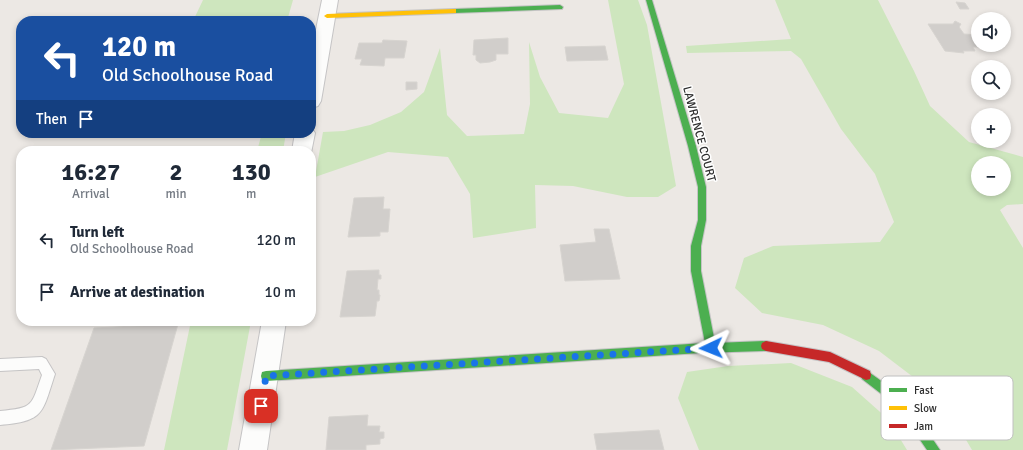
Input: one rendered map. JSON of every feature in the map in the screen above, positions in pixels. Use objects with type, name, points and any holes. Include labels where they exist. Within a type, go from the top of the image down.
[{"type":"street","name":"LAWRENCE COURT","points":[[649,0],[692,146],[702,187],[702,220],[696,246],[696,271],[711,348]]},
{"type":"street","points":[[316,74],[328,8],[560,7]]},
{"type":"street","points":[[253,450],[273,326]]},
{"type":"street","points":[[266,376],[711,348],[773,346],[830,356],[868,376],[881,386]]},
{"type":"street","points":[[927,440],[934,450]]},
{"type":"lane","points":[[0,365],[42,363],[49,374],[38,406],[24,416],[0,418]]},
{"type":"green space","points":[[203,0],[293,0],[288,16],[195,16]]},
{"type":"green space","points":[[608,0],[638,0],[647,25],[676,186],[658,197],[627,197],[573,186],[535,185],[536,228],[473,238],[470,194],[448,157],[388,152],[316,177],[323,132],[344,131],[370,125],[401,112],[424,92],[440,48],[447,115],[467,136],[524,134],[530,104],[529,42],[540,77],[559,113],[608,118],[624,84]]},
{"type":"green space","points":[[775,0],[878,0],[930,106],[971,143],[971,148],[991,148],[1023,157],[1023,204],[1007,205],[1000,210],[1023,248],[1023,450],[972,450],[966,440],[1013,440],[1013,376],[912,376],[879,351],[823,325],[762,313],[735,288],[744,258],[773,246],[880,242],[894,222],[875,174],[841,129],[801,59],[791,51],[687,53],[686,46],[791,39]]},
{"type":"green space","points":[[261,138],[285,138],[284,146],[258,146]]},
{"type":"green space","points":[[190,326],[250,326],[227,450],[164,450]]},
{"type":"green space","points":[[791,363],[852,387],[881,413],[881,440],[901,440],[907,450],[699,450],[678,398],[687,372],[728,366]]},
{"type":"building","points":[[956,2],[965,3],[969,9],[960,9]]},
{"type":"building","points":[[955,21],[961,24],[959,27],[964,34],[971,34],[971,51],[963,51],[964,53],[945,51],[928,24],[953,24]]},
{"type":"building","points":[[508,38],[508,54],[496,54],[496,60],[480,63],[476,60],[476,55],[473,55],[474,40]]},
{"type":"building","points":[[383,40],[407,41],[404,58],[385,58],[384,66],[360,65],[362,59],[355,59],[359,43],[382,43]]},
{"type":"building","points":[[605,46],[608,60],[567,61],[565,47]]},
{"type":"building","points":[[406,82],[417,82],[417,89],[406,90]]},
{"type":"building","points":[[384,197],[383,209],[390,209],[388,232],[380,232],[380,236],[348,237],[354,198]]},
{"type":"building","points":[[594,229],[609,229],[620,279],[565,281],[560,245],[596,242]]},
{"type":"building","points":[[379,270],[381,279],[378,279],[377,290],[379,290],[380,295],[379,301],[377,301],[375,316],[340,317],[347,271]]},
{"type":"building","points":[[177,326],[144,446],[51,450],[94,328]]},
{"type":"building","points":[[368,415],[367,426],[380,426],[379,432],[384,432],[384,438],[380,439],[380,444],[366,445],[366,450],[326,450],[329,417]]},
{"type":"building","points":[[659,430],[664,450],[597,450],[594,434]]},
{"type":"traffic: fast","points":[[649,0],[692,146],[702,187],[702,220],[696,246],[696,271],[711,348]]},
{"type":"traffic: fast","points":[[454,11],[560,7]]},
{"type":"traffic: fast","points":[[266,376],[700,348],[766,346]]},
{"type":"traffic: fast","points":[[866,375],[881,387]]},
{"type":"traffic: fast","points":[[927,440],[934,450]]},
{"type":"traffic: slow","points":[[327,16],[454,11]]},
{"type":"traffic: jam","points":[[766,346],[830,357],[866,375]]},
{"type":"route","points":[[261,406],[266,376],[711,348]]}]
